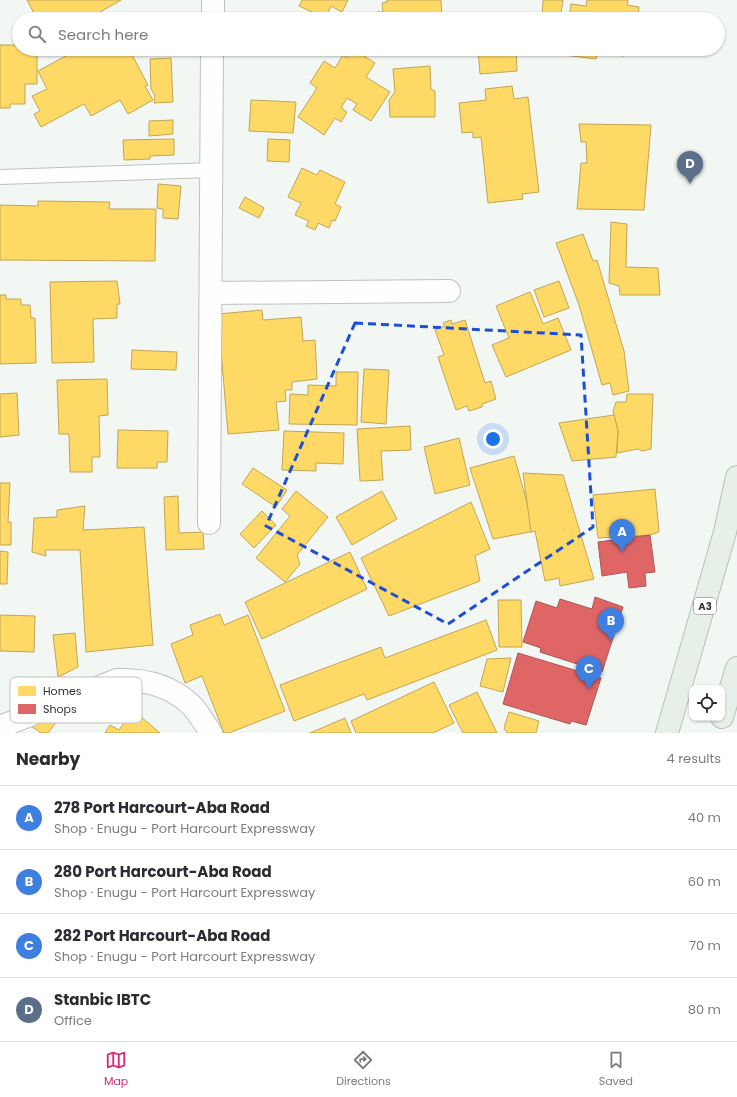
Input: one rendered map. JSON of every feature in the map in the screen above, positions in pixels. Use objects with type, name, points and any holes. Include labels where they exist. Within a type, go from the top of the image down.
[{"type":"highway","name":"A3","points":[[667,733],[719,554],[737,477]]},
{"type":"highway","points":[[725,708],[737,668]]},
{"type":"highway","points":[[717,733],[721,721]]},
{"type":"street","points":[[213,0],[213,12]]},
{"type":"street","points":[[209,523],[212,56]]},
{"type":"street","points":[[211,293],[449,291]]},
{"type":"street","points":[[142,681],[156,685],[179,696],[190,704],[211,733]]},
{"type":"street","points":[[0,728],[12,723]]},
{"type":"lane","points":[[0,177],[212,170]]},
{"type":"highlighted area","points":[[355,323],[581,335],[593,527],[448,624],[266,526]]},
{"type":"building: Homes","points":[[27,0],[121,0],[100,12],[33,12]]},
{"type":"building: Homes","points":[[302,0],[348,0],[342,12],[331,6],[328,12],[312,12],[299,6]]},
{"type":"building: Homes","points":[[387,0],[441,0],[442,12],[383,12],[382,3],[387,2]]},
{"type":"building: Homes","points":[[543,0],[563,0],[561,12],[542,12]]},
{"type":"building: Homes","points":[[587,0],[628,0],[627,5],[639,7],[639,12],[570,12],[571,4],[586,6]]},
{"type":"building: Homes","points":[[0,45],[12,45],[12,56],[37,56],[37,84],[25,84],[25,104],[10,104],[10,108],[0,108]]},
{"type":"building: Homes","points":[[66,56],[133,56],[148,85],[145,86],[153,100],[128,114],[120,100],[91,116],[84,104],[41,127],[34,114],[40,111],[32,96],[47,89],[38,71]]},
{"type":"building: Homes","points":[[342,56],[347,58],[348,56],[364,56],[375,63],[366,77],[390,92],[371,121],[353,110],[357,104],[347,98],[341,108],[347,112],[341,122],[335,118],[324,135],[298,117],[317,88],[310,83],[324,61],[335,68]]},
{"type":"building: Homes","points":[[479,56],[516,56],[517,71],[480,74]]},
{"type":"building: Homes","points":[[572,56],[597,56],[596,59]]},
{"type":"building: Homes","points":[[171,58],[173,102],[154,103],[155,96],[151,89],[150,59]]},
{"type":"building: Homes","points":[[430,66],[431,89],[435,91],[435,117],[390,117],[389,100],[395,92],[393,69]]},
{"type":"building: Homes","points":[[512,86],[514,99],[528,97],[539,192],[522,194],[523,199],[488,203],[481,137],[473,138],[473,132],[462,133],[459,103],[486,100],[485,89]]},
{"type":"building: Homes","points":[[251,100],[296,102],[293,133],[249,131]]},
{"type":"building: Homes","points":[[173,120],[173,134],[149,136],[149,121]]},
{"type":"building: Homes","points":[[579,124],[651,125],[644,210],[577,209],[581,163],[587,163],[586,142],[581,142]]},
{"type":"building: Homes","points":[[174,139],[174,155],[150,156],[150,159],[124,160],[123,140]]},
{"type":"building: Homes","points":[[268,139],[290,140],[289,162],[267,161]]},
{"type":"building: Homes","points":[[302,168],[317,175],[320,170],[345,182],[335,204],[341,207],[335,221],[332,220],[329,228],[318,223],[315,230],[306,226],[309,221],[295,215],[301,203],[288,197]]},
{"type":"building: Homes","points":[[158,184],[181,186],[178,219],[163,218],[163,209],[157,208]]},
{"type":"building: Homes","points":[[245,197],[264,208],[259,218],[239,208]]},
{"type":"building: Homes","points":[[38,201],[110,202],[109,209],[156,209],[155,261],[0,260],[0,205],[38,206]]},
{"type":"building: Homes","points":[[611,222],[627,224],[626,267],[658,268],[660,295],[620,295],[619,286],[609,283]]},
{"type":"building: Homes","points":[[583,234],[593,261],[597,260],[624,351],[629,391],[613,395],[610,383],[602,385],[579,305],[556,243]]},
{"type":"building: Homes","points":[[117,281],[120,304],[117,304],[117,318],[93,319],[94,362],[52,363],[50,282]]},
{"type":"building: Homes","points":[[559,281],[569,308],[544,317],[534,290]]},
{"type":"building: Homes","points":[[530,292],[543,324],[558,318],[571,350],[506,377],[492,345],[509,338],[496,306]]},
{"type":"building: Homes","points":[[0,295],[6,295],[6,299],[21,299],[21,305],[30,305],[31,318],[35,318],[36,363],[0,364]]},
{"type":"building: Homes","points":[[262,310],[263,320],[301,317],[303,341],[315,340],[317,379],[292,382],[292,390],[285,390],[286,401],[276,402],[279,430],[228,434],[218,314]]},
{"type":"building: Homes","points":[[451,320],[452,324],[465,320],[485,383],[491,381],[496,399],[482,404],[482,407],[469,411],[467,406],[456,410],[438,357],[444,355],[435,330],[445,326],[443,323]]},
{"type":"building: Homes","points":[[132,350],[177,352],[176,370],[131,369]]},
{"type":"building: Homes","points":[[364,369],[389,370],[386,424],[361,422]]},
{"type":"building: Homes","points":[[336,372],[358,372],[357,425],[289,424],[290,394],[308,395],[308,385],[336,386]]},
{"type":"building: Homes","points":[[107,379],[108,415],[99,416],[100,457],[92,457],[92,472],[70,472],[69,434],[59,434],[57,380]]},
{"type":"building: Homes","points":[[17,393],[19,435],[0,437],[0,394]]},
{"type":"building: Homes","points":[[627,394],[653,394],[651,449],[642,451],[638,449],[617,453],[618,431],[613,411],[616,402],[626,402]]},
{"type":"building: Homes","points":[[614,415],[618,431],[616,457],[572,461],[559,423]]},
{"type":"building: Homes","points":[[410,426],[411,450],[381,451],[383,480],[360,481],[357,429]]},
{"type":"building: Homes","points":[[118,430],[168,431],[167,462],[157,462],[157,468],[117,468]]},
{"type":"building: Homes","points":[[284,431],[344,433],[343,464],[316,463],[316,471],[282,470]]},
{"type":"building: Homes","points":[[459,438],[470,485],[435,494],[424,447]]},
{"type":"building: Homes","points":[[514,456],[535,531],[493,539],[470,468]]},
{"type":"building: Homes","points":[[253,468],[287,490],[276,507],[242,484]]},
{"type":"building: Homes","points":[[523,473],[563,475],[594,579],[560,586],[559,578],[545,581],[535,531],[531,532]]},
{"type":"building: Homes","points":[[0,483],[10,483],[8,522],[11,522],[11,545],[0,545]]},
{"type":"building: Homes","points":[[655,489],[659,532],[650,535],[598,538],[593,495]]},
{"type":"building: Homes","points":[[296,491],[328,517],[297,555],[300,564],[285,582],[256,558],[290,516],[282,509]]},
{"type":"building: Homes","points":[[382,491],[397,519],[352,545],[336,517]]},
{"type":"building: Homes","points":[[178,496],[179,533],[203,532],[204,549],[166,550],[164,497]]},
{"type":"building: Homes","points":[[471,502],[490,549],[475,556],[480,581],[389,616],[361,558]]},
{"type":"building: Homes","points":[[85,506],[83,530],[144,527],[153,645],[86,652],[80,550],[45,550],[46,556],[32,552],[34,518],[57,517],[57,510]]},
{"type":"building: Homes","points":[[262,511],[276,525],[254,548],[240,534]]},
{"type":"building: Homes","points":[[0,551],[8,552],[7,584],[0,584]]},
{"type":"building: Homes","points":[[350,552],[367,589],[262,639],[245,602]]},
{"type":"building: Homes","points":[[498,600],[521,600],[522,647],[499,647]]},
{"type":"building: Homes","points":[[220,614],[224,625],[248,615],[285,711],[229,733],[224,733],[202,676],[185,683],[171,644],[193,635],[190,625]]},
{"type":"building: Homes","points":[[0,615],[35,616],[34,652],[0,651]]},
{"type":"building: Homes","points":[[486,620],[497,650],[367,700],[364,694],[294,721],[280,685],[381,647],[385,658]]},
{"type":"building: Homes","points":[[75,633],[78,667],[58,677],[53,635]]},
{"type":"building: Homes","points":[[511,658],[503,692],[480,686],[487,659]]},
{"type":"building: Homes","points":[[434,682],[454,723],[433,733],[356,733],[351,721]]},
{"type":"building: Homes","points":[[477,692],[497,733],[463,733],[449,705]]},
{"type":"building: Homes","points":[[509,712],[539,721],[536,733],[507,733],[504,728]]},
{"type":"building: Homes","points":[[142,718],[160,733],[105,733],[110,725],[119,730],[124,723],[142,723]]},
{"type":"building: Homes","points":[[345,718],[351,733],[310,733]]},
{"type":"building: Homes","points":[[36,723],[56,723],[48,733],[41,733],[31,726]]},
{"type":"building: Shops","points":[[650,535],[655,572],[645,573],[646,586],[629,588],[627,572],[602,576],[598,542]]},
{"type":"building: Shops","points":[[595,597],[623,607],[602,672],[540,652],[541,648],[523,642],[536,601],[557,608],[560,599],[592,609]]},
{"type":"building: Shops","points":[[518,653],[601,678],[586,725],[571,721],[570,724],[503,704]]},
{"type":"place","name":"Stanbic IBTC","points":[[690,184]]},
{"type":"place","name":"278 Port Harcourt-Aba Road","points":[[622,552]]},
{"type":"place","name":"280 Port Harcourt-Aba Road","points":[[611,641]]},
{"type":"place","name":"282 Port Harcourt-Aba Road","points":[[589,689]]}]
